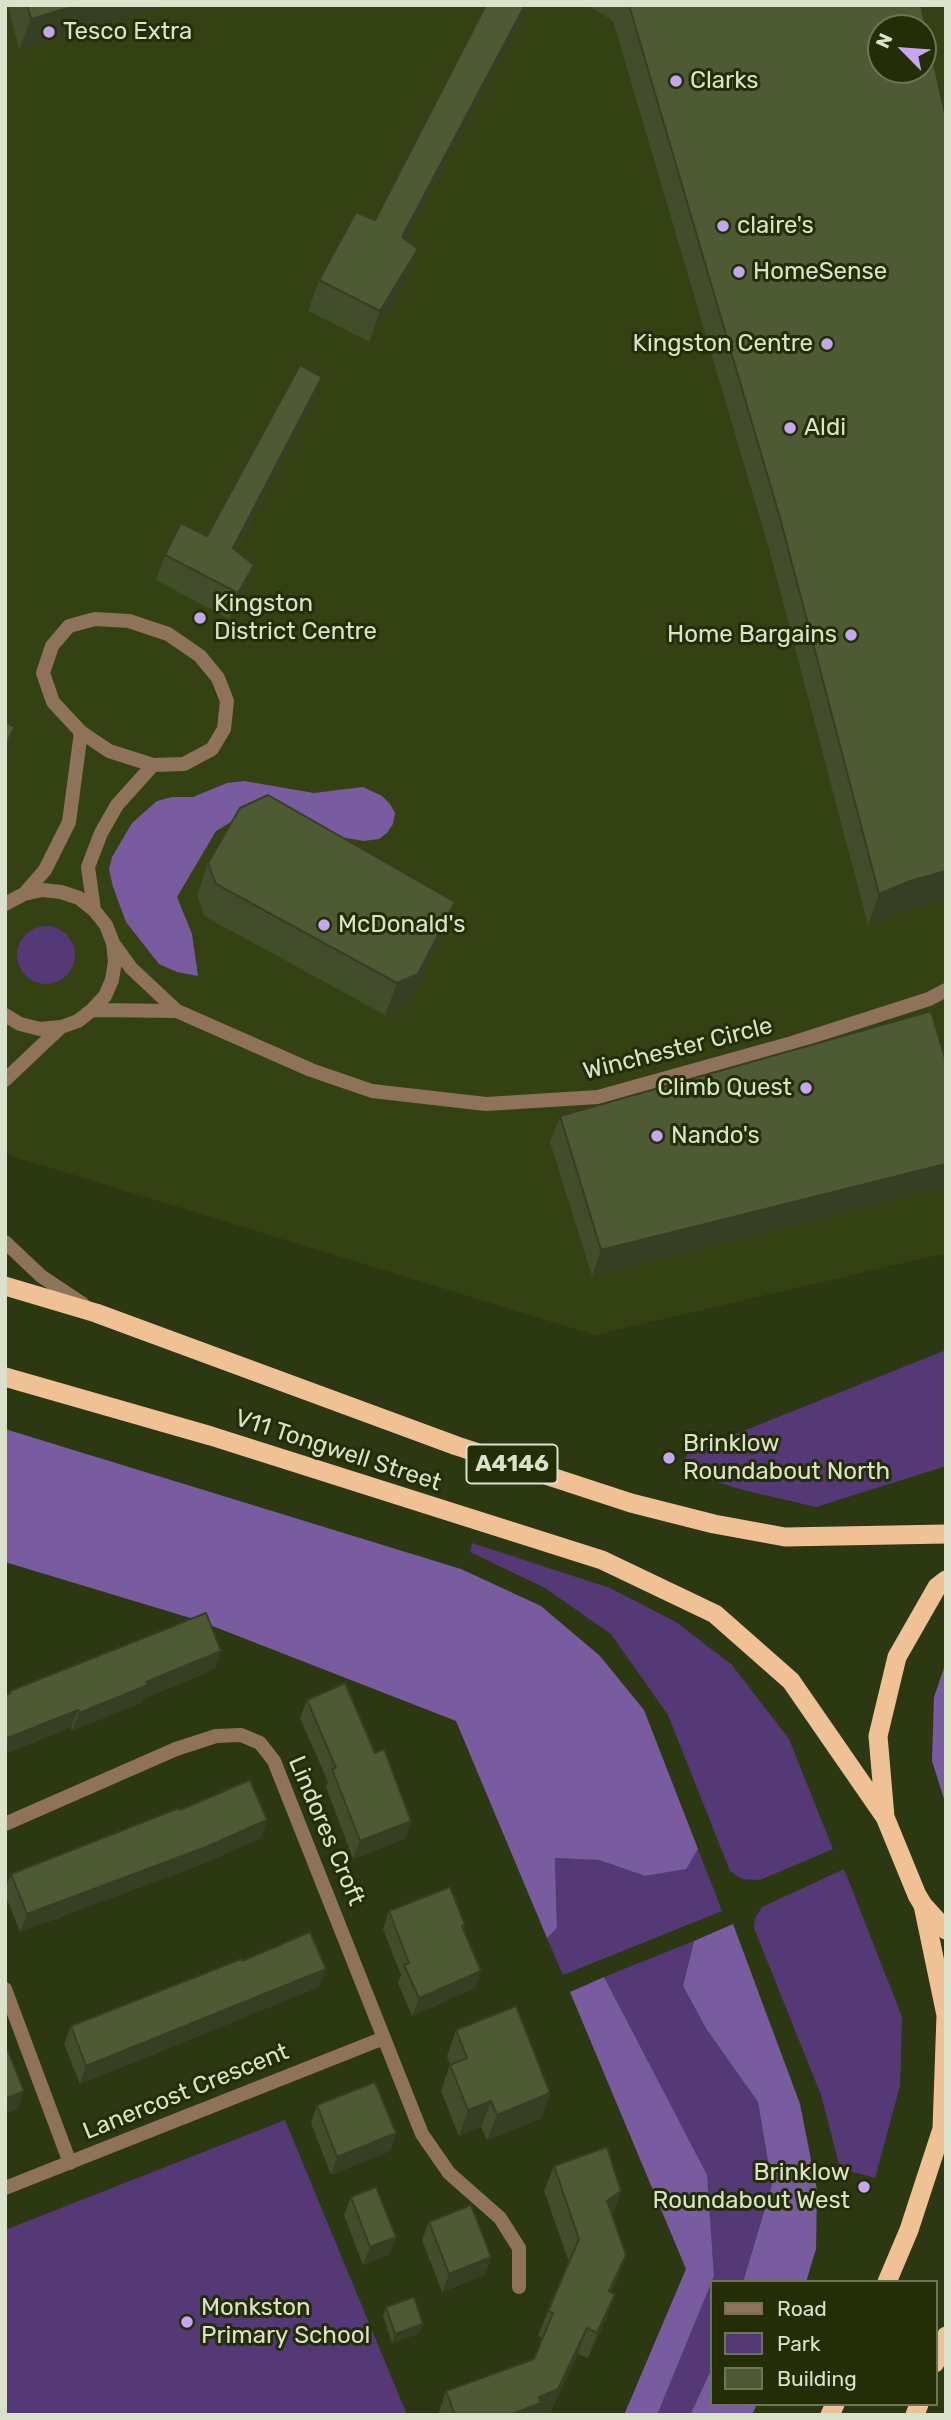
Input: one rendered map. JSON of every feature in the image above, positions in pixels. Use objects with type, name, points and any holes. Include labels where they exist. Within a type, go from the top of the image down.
[{"type":"highway","name":"V11 Tongwell Street","points":[[5,1286],[96,1312],[457,1446],[654,1509],[714,1524],[785,1537],[946,1534]]},
{"type":"highway","name":"V11 Tongwell Street","points":[[5,1377],[211,1436],[602,1560],[715,1614],[791,1681],[885,1817]]},
{"type":"highway","points":[[888,2280],[909,2230],[942,2129],[946,2015],[920,1900],[885,1817],[878,1736],[897,1657],[937,1587],[946,1580]]},
{"type":"highway","points":[[920,1900],[946,1930]]},
{"type":"highway","points":[[937,2358],[946,2336]]},
{"type":"street","points":[[95,619],[128,621],[168,634],[200,656],[218,678],[227,701],[224,729],[212,749],[184,764],[153,765],[109,751],[81,732],[53,702],[43,673],[52,646],[69,626],[95,619]]},
{"type":"street","points":[[23,894],[46,870],[69,822],[81,732]]},
{"type":"street","points":[[94,910],[88,867],[101,833],[117,805],[153,765]]},
{"type":"street","points":[[6,903],[23,894],[42,890],[79,898],[94,910]]},
{"type":"street","name":"Winchester Circle","points":[[94,910],[131,968],[177,1011],[311,1070],[372,1091],[486,1104],[598,1097],[792,1043],[929,999],[946,990]]},
{"type":"street","points":[[5,1015],[20,1024],[40,1028],[61,1027],[78,1021],[104,996],[112,980],[115,961],[113,943]]},
{"type":"street","name":"Winchester Circle","points":[[92,1010],[177,1011]]},
{"type":"street","points":[[5,1080],[61,1027]]},
{"type":"street","points":[[5,1242],[41,1276],[96,1312]]},
{"type":"street","name":"Lindores Croft","points":[[5,1824],[176,1749],[216,1736],[242,1735],[260,1743],[274,1761],[422,2134],[449,2173],[500,2218],[519,2248],[519,2287]]},
{"type":"street","points":[[5,1989],[70,2163]]},
{"type":"street","name":"Lanercost Crescent","points":[[5,2188],[384,2038]]},
{"type":"shaded area","points":[[5,5],[946,5],[946,1253],[595,1335],[5,1154]]},
{"type":"shaded area","points":[[244,781],[314,793],[363,787],[382,796],[390,804],[395,813],[393,824],[379,839],[364,841],[236,819],[216,831],[177,897],[192,934],[198,976],[177,972],[159,964],[126,922],[109,869],[112,857],[132,823],[157,801],[172,797],[193,797],[227,783]]},
{"type":"shaded area","points":[[5,1429],[461,1569],[541,1606],[600,1656],[644,1710],[698,1849],[686,1869],[645,1876],[599,1860],[555,1858],[557,1928],[547,1938],[456,1721],[197,1620],[5,1562]]},
{"type":"shaded area","points":[[946,1662],[945,1802],[932,1761],[934,1697]]},
{"type":"shaded area","points":[[733,1924],[800,2104],[817,2190],[816,2249],[807,2280],[744,2280],[772,2185],[758,2102],[707,2030],[683,1986],[694,1941]]},
{"type":"shaded area","points":[[604,1977],[707,2175],[714,2276],[710,2280],[710,2286],[657,2415],[624,2415],[686,2269],[570,1992]]},
{"type":"shaded area","points":[[710,2372],[710,2406],[756,2406],[752,2415],[690,2415]]},
{"type":"green space","points":[[46,926],[57,928],[70,939],[75,955],[73,966],[62,979],[46,984],[35,982],[22,971],[17,955],[19,944],[30,931]]},
{"type":"green space","points":[[946,1350],[946,1466],[816,1507],[739,1489],[681,1470],[688,1453]]},
{"type":"green space","points":[[472,1543],[610,1588],[676,1622],[732,1665],[789,1739],[833,1849],[760,1880],[742,1879],[730,1871],[668,1715],[611,1634],[545,1588],[470,1552]]},
{"type":"green space","points":[[698,1849],[722,1911],[563,1975],[547,1938],[557,1928],[555,1858],[599,1860],[645,1876],[685,1869]]},
{"type":"green space","points":[[844,1869],[902,2017],[900,2086],[875,2178],[840,2168],[821,2095],[754,1928],[755,1918],[762,1907]]},
{"type":"green space","points":[[694,1941],[683,1986],[707,2030],[758,2102],[772,2185],[744,2280],[712,2280],[714,2276],[706,2175],[604,1977]]},
{"type":"green space","name":"Monkston Primary School","points":[[285,2120],[407,2415],[5,2415],[5,2230]]},
{"type":"green space","points":[[710,2284],[710,2372],[690,2415],[657,2415]]},
{"type":"building","points":[[27,5],[78,5],[31,19]]},
{"type":"building","points":[[486,5],[525,5],[402,237],[418,249],[380,311],[319,280],[356,212],[375,220]]},
{"type":"building","name":"Kingston Centre","points":[[629,5],[921,5],[923,14],[867,14],[867,84],[937,84],[937,77],[946,118],[946,871],[910,881],[879,894],[780,518]]},
{"type":"building","points":[[300,365],[322,377],[233,548],[254,565],[238,593],[165,555],[181,523],[207,536]]},
{"type":"building","points":[[5,722],[15,727],[5,746]]},
{"type":"building","name":"McDonald's","points":[[268,795],[455,902],[418,974],[397,983],[216,884],[208,863],[240,808]]},
{"type":"building","points":[[931,1011],[946,1062],[946,1164],[601,1250],[560,1116]]},
{"type":"building","points":[[206,1613],[221,1651],[146,1682],[148,1685],[5,1739],[5,1695],[11,1693],[10,1691]]},
{"type":"building","points":[[345,1683],[375,1753],[384,1749],[411,1821],[360,1841],[332,1769],[336,1768],[307,1700]]},
{"type":"building","points":[[250,1780],[267,1820],[206,1847],[27,1914],[11,1874],[179,1808],[180,1810]]},
{"type":"building","points":[[450,1887],[465,1925],[462,1926],[481,1971],[419,1998],[404,1965],[409,1963],[389,1911]]},
{"type":"building","points":[[310,1932],[326,1969],[86,2066],[71,2026]]},
{"type":"building","points":[[516,2006],[550,2093],[497,2115],[491,2101],[468,2110],[450,2065],[467,2058],[456,2030]]},
{"type":"building","points":[[8,2051],[24,2091],[5,2099],[5,2052]]},
{"type":"building","points":[[375,2082],[396,2133],[337,2157],[317,2105]]},
{"type":"building","points":[[607,2147],[621,2191],[607,2201],[626,2255],[609,2291],[615,2294],[597,2333],[587,2328],[558,2389],[539,2397],[541,2403],[509,2415],[455,2415],[446,2391],[534,2359],[553,2313],[548,2311],[579,2239],[554,2166]]},
{"type":"building","points":[[376,2187],[396,2237],[370,2247],[351,2197]]},
{"type":"building","points":[[471,2205],[491,2257],[449,2274],[429,2222]]},
{"type":"building","points":[[414,2297],[423,2324],[395,2334],[386,2307]]},
{"type":"place","name":"Tesco Extra","points":[[49,32]]},
{"type":"place","name":"Clarks","points":[[676,81]]},
{"type":"place","name":"claire's","points":[[723,226]]},
{"type":"place","name":"HomeSense","points":[[739,272]]},
{"type":"place","name":"Kingston Centre","points":[[827,344]]},
{"type":"place","name":"Aldi","points":[[790,428]]},
{"type":"place","name":"Kingston District Centre","points":[[200,618]]},
{"type":"place","name":"Home Bargains","points":[[851,635]]},
{"type":"place","name":"McDonald's","points":[[324,925]]},
{"type":"place","name":"Climb Quest","points":[[806,1088]]},
{"type":"place","name":"Nando's","points":[[657,1136]]},
{"type":"place","name":"Brinklow Roundabout North","points":[[669,1458]]},
{"type":"place","name":"Brinklow Roundabout West","points":[[864,2187]]},
{"type":"place","name":"Monkston Primary School","points":[[187,2322]]}]
